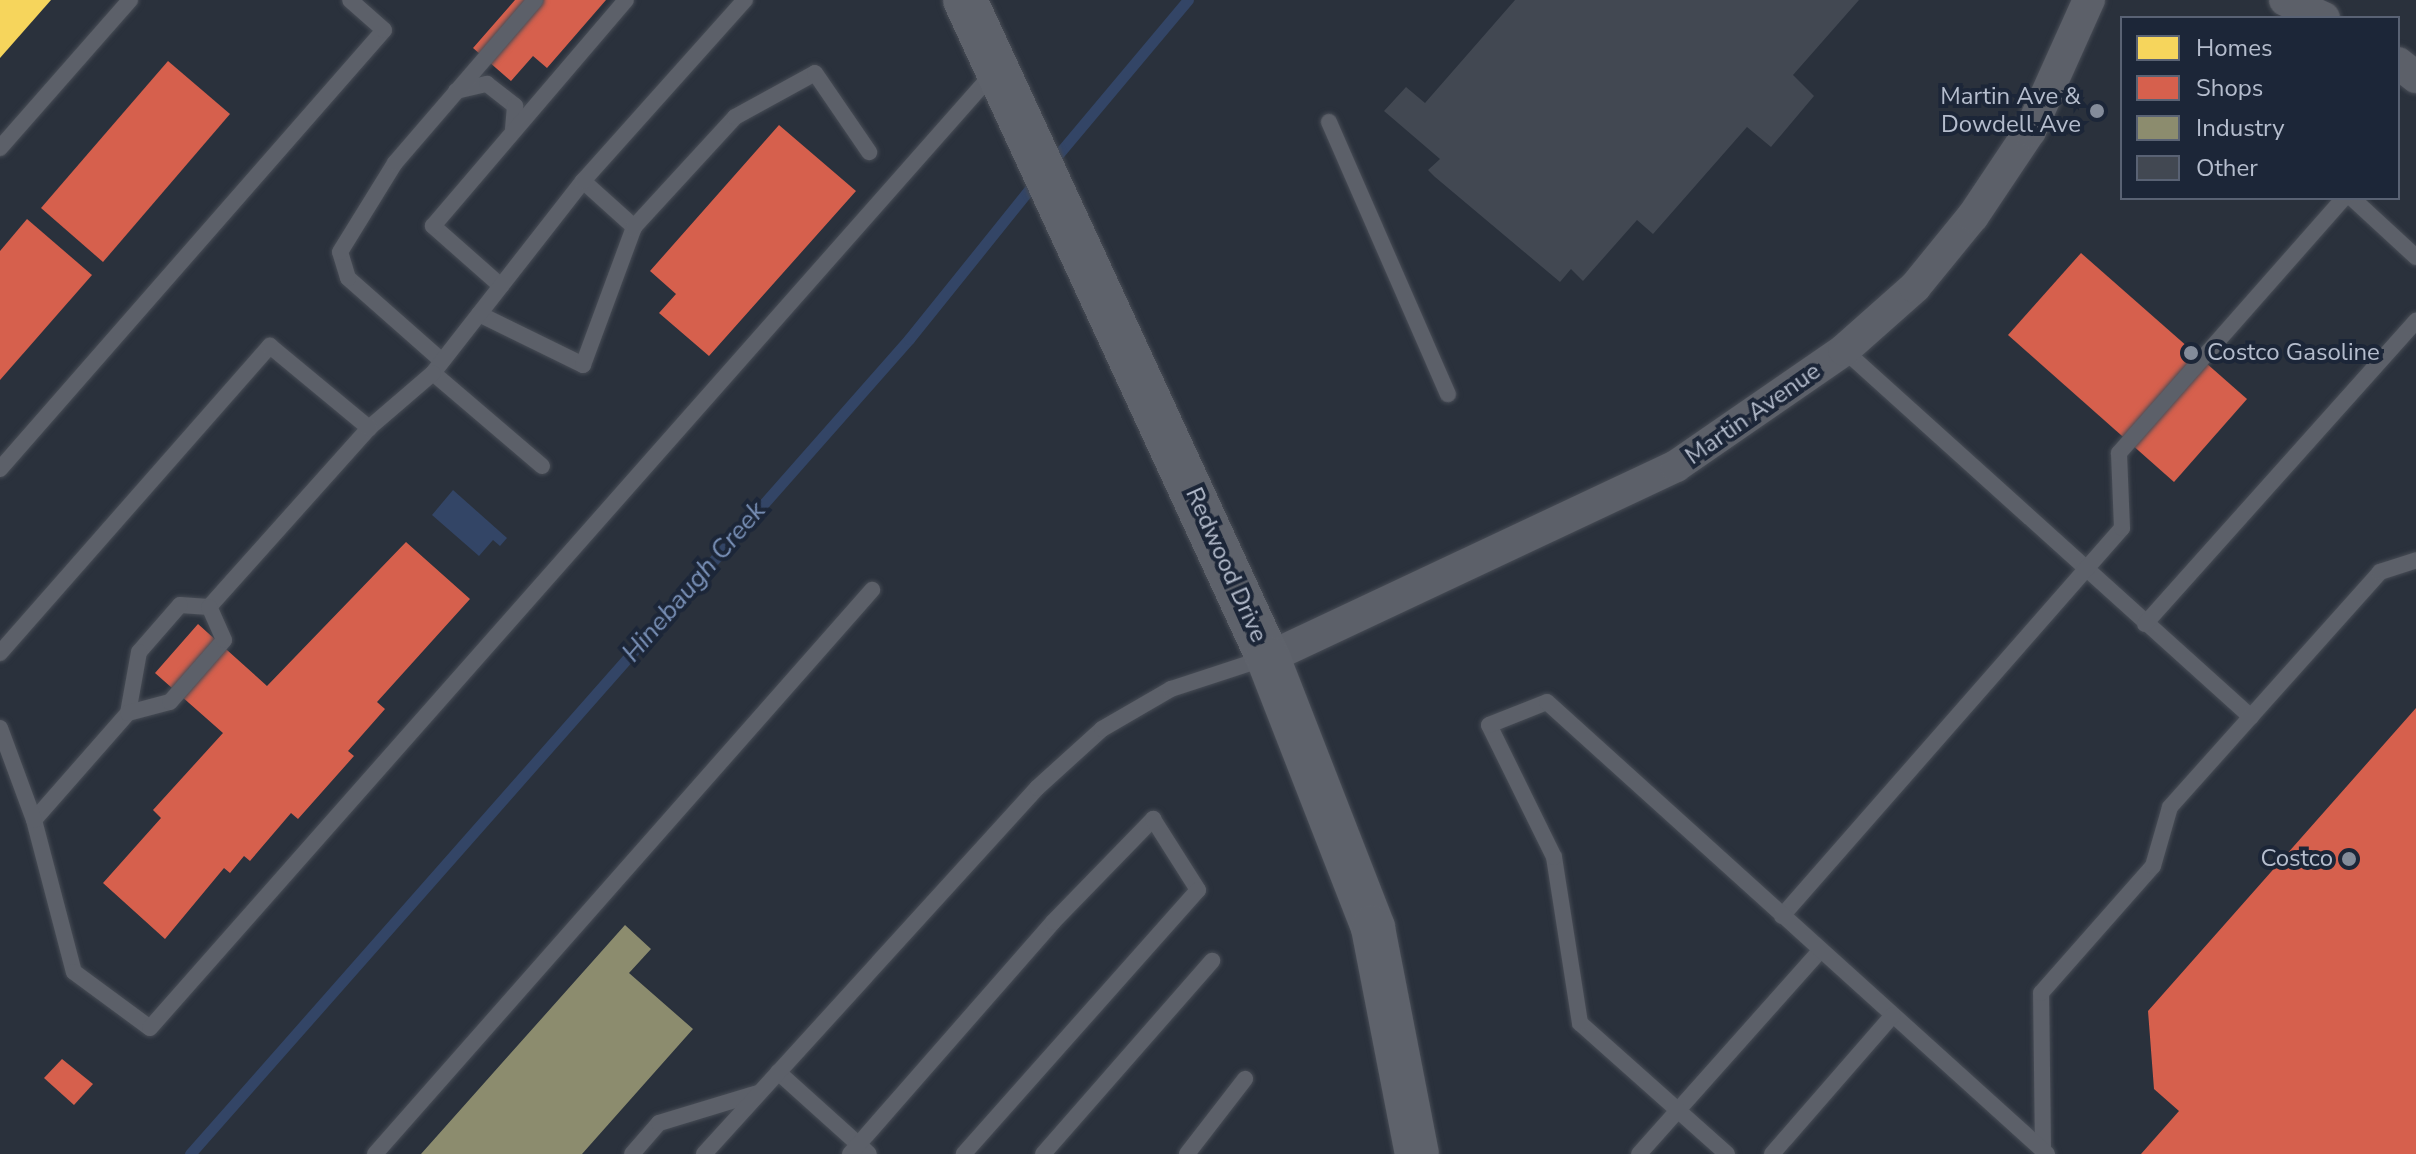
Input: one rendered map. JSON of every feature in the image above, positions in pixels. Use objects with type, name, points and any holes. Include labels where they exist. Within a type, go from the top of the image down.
[{"type":"main road","name":"Redwood Drive","points":[[965,0],[1023,112],[1268,658],[1373,928],[1417,1154]]},
{"type":"street","name":"Martin Avenue","points":[[1268,658],[1676,466],[1844,350],[1915,287],[1973,216],[2030,131],[2089,0]]},
{"type":"street","points":[[2285,0],[2320,16]]},
{"type":"street","points":[[2400,65],[2416,77]]},
{"type":"lane","points":[[0,148],[130,0]]},
{"type":"lane","points":[[0,469],[384,30],[350,0]]},
{"type":"lane","points":[[535,0],[395,163],[340,252],[348,278],[542,466]]},
{"type":"lane","points":[[501,286],[433,226],[626,0]]},
{"type":"lane","points":[[209,607],[369,428],[438,367],[583,181],[745,0]]},
{"type":"lane","points":[[0,728],[34,820],[74,972],[150,1028],[1000,65]]},
{"type":"lane","points":[[479,314],[583,365],[634,227],[735,117],[815,73],[869,152]]},
{"type":"lane","points":[[456,91],[487,84],[515,106],[513,129]]},
{"type":"lane","points":[[1329,122],[1448,394]]},
{"type":"lane","points":[[583,181],[634,227]]},
{"type":"lane","points":[[1782,916],[2122,528],[2119,453],[2342,200]]},
{"type":"lane","points":[[2354,200],[2416,257]]},
{"type":"lane","points":[[2145,624],[2416,321]]},
{"type":"lane","points":[[0,653],[270,346],[369,428]]},
{"type":"lane","points":[[1844,350],[2085,572],[2251,717]]},
{"type":"lane","points":[[2045,1152],[2041,993],[2153,866],[2170,807],[2380,572],[2416,560]]},
{"type":"lane","points":[[375,1154],[872,590]]},
{"type":"lane","points":[[34,820],[128,713],[139,652],[180,605],[209,607]]},
{"type":"lane","points":[[128,713],[170,702],[224,640],[209,607]]},
{"type":"lane","points":[[704,1154],[1037,788],[1102,729],[1171,689],[1268,658]]},
{"type":"lane","points":[[1727,1154],[1580,1023],[1554,857],[1489,725],[1547,702],[2045,1152]]},
{"type":"lane","points":[[778,1072],[859,1151],[1153,819],[1198,890],[964,1154]]},
{"type":"lane","points":[[1639,1154],[1821,950]]},
{"type":"lane","points":[[1043,1154],[1212,961]]},
{"type":"lane","points":[[1772,1154],[1893,1015]]},
{"type":"lane","points":[[1187,1154],[1245,1079]]},
{"type":"lane","points":[[632,1154],[659,1123],[760,1092]]},
{"type":"water","points":[[453,490],[507,538],[500,546],[493,540],[479,556],[432,515]]},
{"type":"building: Homes","points":[[0,0],[51,0],[0,58]]},
{"type":"building: Shops","points":[[515,0],[606,0],[547,68],[533,56],[511,81],[473,48]]},
{"type":"building: Shops","points":[[168,61],[230,114],[103,262],[41,208]]},
{"type":"building: Shops","points":[[779,125],[856,191],[709,356],[659,313],[676,294],[650,271]]},
{"type":"building: Shops","points":[[27,219],[92,275],[0,380],[0,251]]},
{"type":"building: Shops","points":[[2081,253],[2247,399],[2174,482],[2008,335]]},
{"type":"building: Shops","points":[[406,542],[470,599],[377,702],[385,709],[348,751],[354,756],[298,819],[291,813],[250,861],[244,856],[230,873],[224,868],[165,939],[103,883],[161,818],[153,810],[223,733],[155,673],[198,624],[267,686]]},
{"type":"building: Shops","name":"Costco","points":[[2416,708],[2416,1154],[2141,1154],[2179,1111],[2154,1089],[2148,1011]]},
{"type":"building: Shops","points":[[62,1059],[93,1084],[74,1105],[44,1078]]},
{"type":"building: Industry","points":[[625,925],[651,949],[629,973],[693,1029],[582,1154],[421,1154]]},
{"type":"building: Other","points":[[1515,0],[1859,0],[1793,75],[1814,96],[1771,147],[1747,127],[1653,234],[1637,220],[1583,281],[1571,269],[1560,282],[1435,177],[1428,170],[1440,159],[1384,111],[1406,87],[1425,103]]},
{"type":"waterway","name":"Hinebaugh Creek","points":[[1051,163],[1188,0]]},
{"type":"waterway","name":"Hinebaugh Creek","points":[[190,1154],[909,339],[1037,180]]},
{"type":"place","name":"Martin Ave & Dowdell Ave","points":[[2097,111]]},
{"type":"place","name":"Costco Gasoline","points":[[2191,353]]},
{"type":"place","name":"Costco","points":[[2349,859]]}]
